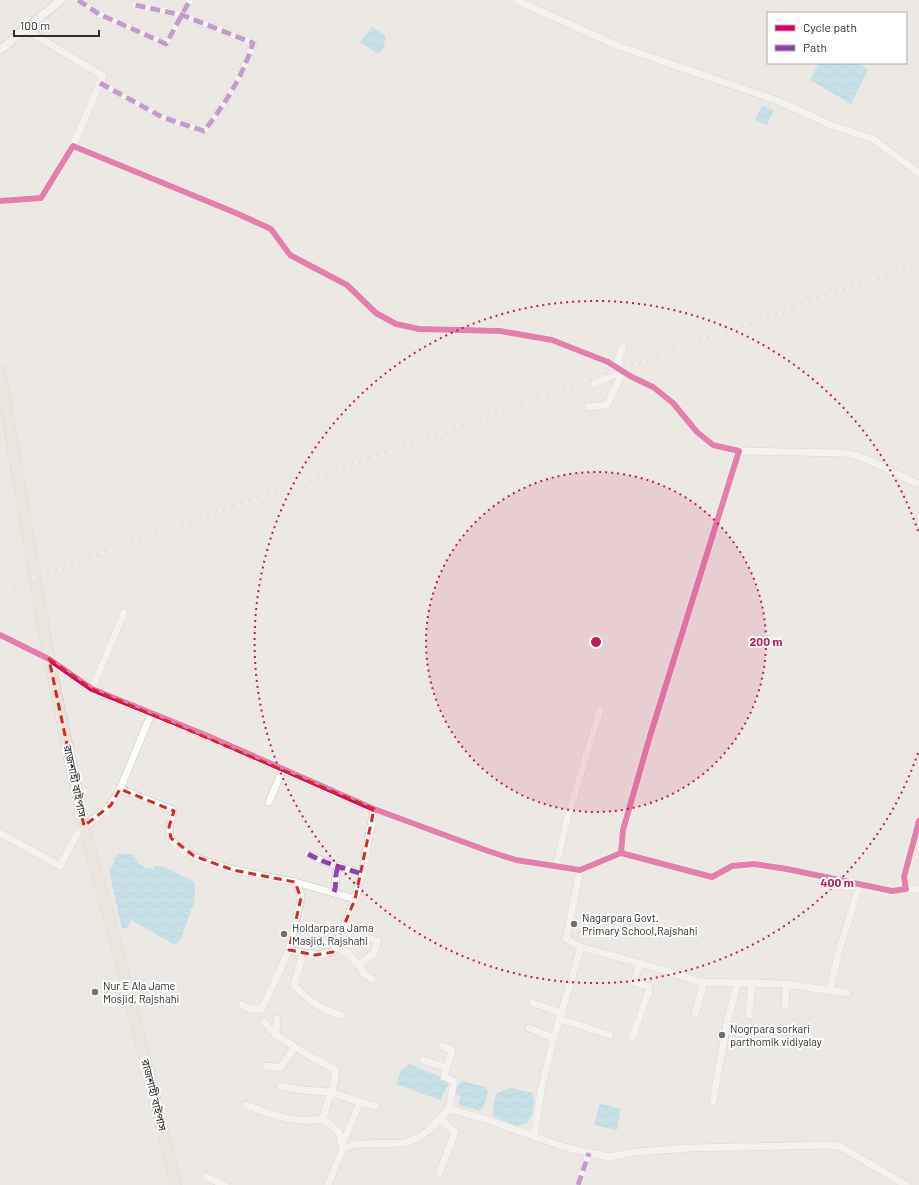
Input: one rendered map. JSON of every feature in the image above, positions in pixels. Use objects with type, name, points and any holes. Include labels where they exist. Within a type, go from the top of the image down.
[{"type":"highway","name":"রাজশাহী বাইপাস","points":[[0,372],[49,659],[84,826],[120,958],[176,1185]]},
{"type":"street","points":[[0,50],[61,0]]},
{"type":"street","points":[[78,0],[99,14],[166,44],[190,0]]},
{"type":"street","points":[[516,0],[625,49],[776,100],[831,126],[873,140],[919,173]]},
{"type":"street","points":[[100,83],[162,117],[204,131],[226,102],[248,59],[253,43],[182,15],[135,5]]},
{"type":"street","points":[[0,201],[41,198],[73,146],[103,76],[25,29]]},
{"type":"street","points":[[73,146],[236,213],[271,230],[290,255],[347,285],[376,313],[396,324],[419,329],[500,331],[552,340],[608,362],[653,387],[673,403],[697,432],[713,445],[738,451],[845,453],[870,459],[919,484]]},
{"type":"street","points":[[588,407],[606,405],[621,370],[618,360],[623,346]]},
{"type":"street","points":[[594,384],[621,370]]},
{"type":"street","points":[[621,854],[623,830],[650,736],[738,451]]},
{"type":"street","points":[[92,689],[124,613]]},
{"type":"street","points":[[0,635],[49,659],[92,689],[152,712],[374,809],[516,860],[580,870],[621,854],[712,877],[732,866],[754,864],[892,891],[906,889],[919,890]]},
{"type":"street","points":[[556,866],[570,809],[600,710]]},
{"type":"street","points":[[0,832],[60,866],[77,834],[84,826],[111,805],[120,789],[152,712]]},
{"type":"street","points":[[269,802],[283,769]]},
{"type":"street","points":[[120,789],[173,810],[169,827],[171,838],[179,846],[194,856],[233,870],[295,882],[355,899]]},
{"type":"street","points":[[289,950],[315,955],[333,952],[355,899],[362,874],[374,809]]},
{"type":"street","points":[[906,889],[904,877],[919,821]]},
{"type":"street","points":[[308,854],[327,864],[339,866],[362,874]]},
{"type":"street","points":[[334,892],[337,885],[334,874],[339,866]]},
{"type":"street","points":[[580,870],[566,939],[581,947],[704,982],[786,984],[847,993]]},
{"type":"street","points":[[242,1005],[251,1009],[262,1009],[289,950],[301,898],[295,882]]},
{"type":"street","points":[[830,990],[838,954],[860,884]]},
{"type":"street","points":[[359,965],[374,953],[378,941],[372,939]]},
{"type":"street","points":[[335,947],[349,954],[359,965],[362,972],[372,979]]},
{"type":"street","points":[[534,1137],[542,1090],[554,1038],[581,947]]},
{"type":"street","points":[[303,953],[294,985],[315,1004],[326,1011],[343,1016]]},
{"type":"street","points":[[632,1038],[650,991],[649,987],[634,982],[640,963]]},
{"type":"street","points":[[694,1014],[704,982]]},
{"type":"street","points":[[713,1101],[728,1018],[738,982]]},
{"type":"street","points":[[749,1015],[752,982]]},
{"type":"street","points":[[785,1006],[786,984]]},
{"type":"street","points":[[533,1003],[561,1016],[610,1035]]},
{"type":"street","points":[[276,1035],[277,1019]]},
{"type":"street","points":[[264,1022],[276,1035],[313,1058],[335,1068],[337,1075],[330,1092],[323,1119]]},
{"type":"street","points":[[529,1028],[554,1038]]},
{"type":"street","points":[[343,1146],[356,1144],[405,1143],[418,1138],[441,1119],[449,1109],[454,1081],[444,1077],[452,1050],[442,1046]]},
{"type":"street","points":[[267,1066],[280,1068],[295,1047]]},
{"type":"street","points":[[423,1060],[447,1068]]},
{"type":"street","points":[[281,1086],[300,1090],[330,1092],[376,1106]]},
{"type":"street","points":[[328,1185],[360,1102]]},
{"type":"street","points":[[246,1104],[296,1121],[307,1122],[323,1119],[339,1132],[343,1146]]},
{"type":"street","points":[[449,1109],[486,1119],[534,1137],[589,1153],[613,1156],[635,1152],[689,1148],[734,1148],[826,1144],[841,1147],[906,1185]]},
{"type":"street","points":[[439,1174],[455,1132],[441,1119]]},
{"type":"street","points":[[578,1185],[589,1153]]},
{"type":"street","points":[[206,1177],[225,1185]]},
{"type":"highlighted area","points":[[49,659],[92,689],[374,809],[355,899],[333,952],[315,955],[289,950],[301,898],[295,882],[233,870],[194,856],[171,838],[169,827],[174,811],[120,789],[111,805],[84,826]]},
{"type":"water","points":[[372,27],[386,36],[383,49],[378,54],[360,42]]},
{"type":"water","points":[[818,64],[858,64],[868,69],[851,104],[810,80]]},
{"type":"water","points":[[762,106],[774,110],[767,125],[755,120]]},
{"type":"water","points":[[118,854],[133,854],[138,863],[148,869],[150,866],[152,869],[155,866],[164,867],[193,881],[195,888],[195,900],[180,941],[175,945],[131,920],[127,928],[122,929],[109,870],[115,862],[113,859]]},
{"type":"water","points":[[409,1064],[450,1081],[440,1100],[396,1084],[401,1071]]},
{"type":"water","points":[[462,1081],[485,1087],[488,1090],[484,1107],[480,1111],[458,1105],[461,1096],[455,1094],[459,1084]]},
{"type":"water","points":[[512,1088],[532,1093],[534,1100],[533,1109],[526,1124],[516,1126],[493,1116],[494,1100],[497,1094],[505,1089]]},
{"type":"water","points":[[600,1103],[621,1109],[617,1130],[594,1125]]},
{"type":"railway","points":[[0,595],[34,578],[108,551],[919,263]]},
{"type":"marked path","points":[[78,0],[99,14],[166,44],[190,0]]},
{"type":"marked path","points":[[100,83],[162,117],[204,131],[226,100],[244,67],[253,43],[182,15],[135,5]]},
{"type":"marked path","points":[[308,854],[328,863],[362,874]]},
{"type":"marked path","points":[[334,892],[336,885],[336,872],[339,866]]},
{"type":"marked path","points":[[578,1185],[589,1153]]},
{"type":"cycle path","points":[[0,201],[41,198],[73,146],[236,213],[271,229],[290,255],[347,285],[376,313],[396,324],[419,329],[500,331],[552,340],[608,362],[630,376],[653,387],[673,403],[697,432],[713,445],[739,451],[650,736],[623,830],[621,853]]},
{"type":"cycle path","points":[[0,635],[49,659],[92,689],[208,736],[374,809],[516,860],[580,870],[621,853],[712,877],[732,866],[754,864],[787,869],[892,891],[906,889],[904,877],[919,821]]},
{"type":"place","name":"Nagarpara Govt. Primary School,Rajshahi","points":[[574,924]]},
{"type":"place","name":"Holdarpara Jama Masjid, Rajshahi","points":[[284,934]]},
{"type":"place","name":"Nur E Ala Jame Mosjid, Rajshahi","points":[[95,992]]},
{"type":"place","name":"Nogrpara sorkari parthomik vidiyalay","points":[[722,1035]]}]
